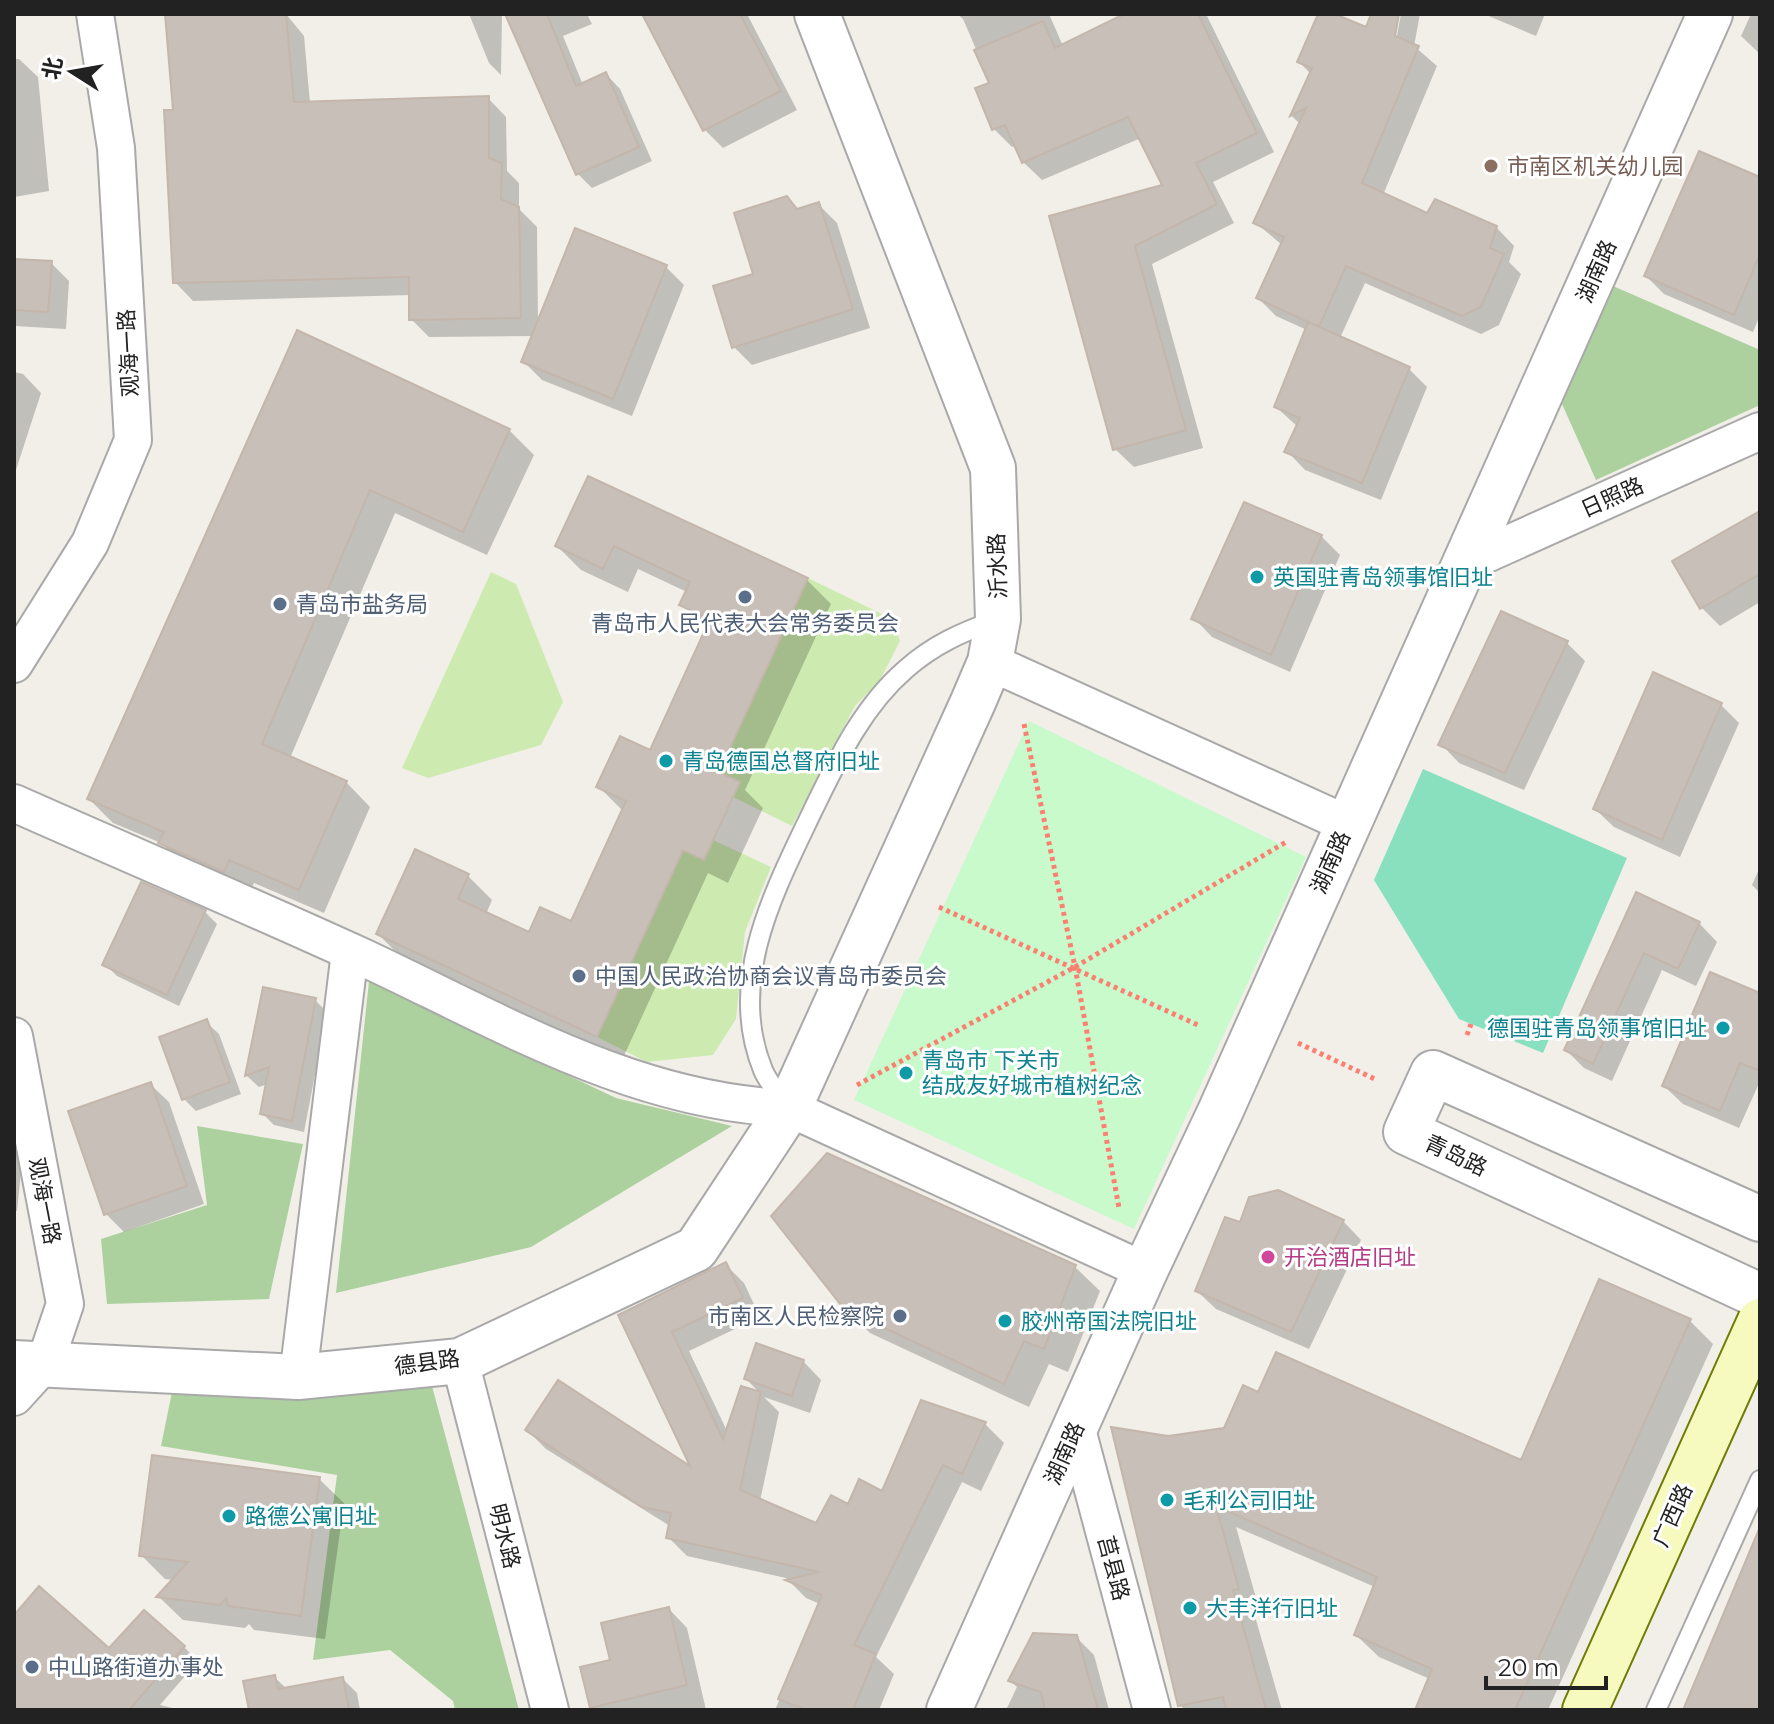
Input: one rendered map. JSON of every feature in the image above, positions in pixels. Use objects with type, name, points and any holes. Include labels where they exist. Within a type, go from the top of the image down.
[{"type":"main road","name":"广西路","points":[[1585,1710],[1760,1321]]},
{"type":"street","name":"观海一路","points":[[14,664],[90,543],[133,440],[116,148],[95,14]]},
{"type":"street","name":"沂水路","points":[[789,1108],[990,662],[998,619],[993,468],[817,14]]},
{"type":"street","name":"湖南路","points":[[949,1710],[1145,1271],[1220,1112],[1710,14]]},
{"type":"street","name":"日照路","points":[[1464,564],[1760,431]]},
{"type":"street","points":[[990,662],[1347,824]]},
{"type":"street","points":[[14,803],[350,952],[625,1079],[742,1107],[789,1108],[1145,1271]]},
{"type":"street","points":[[298,1377],[350,952]]},
{"type":"street","name":"观海一路","points":[[14,1036],[65,1304],[30,1363]]},
{"type":"street","name":"青岛路","points":[[1760,1219],[1433,1073],[1406,1132],[1760,1296]]},
{"type":"street","name":"德县路","points":[[30,1363],[298,1377],[460,1361],[696,1249],[789,1108]]},
{"type":"street","name":"明水路","points":[[460,1361],[550,1710]]},
{"type":"street","points":[[14,1397],[30,1363]]},
{"type":"street","name":"莒县路","points":[[1076,1426],[1152,1710]]},
{"type":"lane","points":[[789,1108],[763,1072],[752,1006],[756,946],[769,903],[844,746],[872,705],[904,670],[940,642],[998,619]]},
{"type":"lane","points":[[1656,1710],[1760,1480]]},
{"type":"path","points":[[1024,724],[1075,967],[1119,1208]]},
{"type":"path","points":[[857,1085],[1075,967],[1286,842]]},
{"type":"path","points":[[939,907],[1200,1026]]},
{"type":"path","points":[[1467,1035],[1471,1024]]},
{"type":"path","points":[[1298,1043],[1377,1080]]},
{"type":"green space","points":[[1613,286],[1760,350],[1760,405],[1596,480],[1562,404]]},
{"type":"green space","points":[[491,572],[516,584],[563,702],[541,745],[428,778],[402,768]]},
{"type":"green space","points":[[808,578],[892,619],[900,641],[880,680],[855,706],[792,826],[733,797],[740,782],[719,772]]},
{"type":"green space","points":[[1029,721],[1306,857],[1134,1229],[854,1100]]},
{"type":"green space","points":[[1423,769],[1627,858],[1543,1053],[1459,1019],[1374,880]]},
{"type":"green space","points":[[713,840],[771,867],[745,932],[736,1019],[713,1055],[647,1062],[597,1037],[683,850],[704,860]]},
{"type":"green space","points":[[369,981],[616,1098],[732,1126],[531,1247],[336,1293]]},
{"type":"green space","points":[[197,1126],[303,1144],[269,1299],[107,1304],[101,1239],[207,1205]]},
{"type":"green space","points":[[432,1386],[519,1710],[455,1710],[453,1701],[390,1650],[313,1660],[337,1475],[161,1446],[172,1392]]},
{"type":"building","points":[[165,14],[286,14],[294,102],[489,96],[489,158],[502,163],[501,199],[519,207],[521,318],[409,320],[409,277],[173,283],[164,110],[173,110]]},
{"type":"building","points":[[505,14],[547,14],[576,86],[606,72],[639,147],[576,175]]},
{"type":"building","points":[[642,14],[740,14],[781,91],[703,131]]},
{"type":"building","points":[[1124,14],[1198,14],[1257,133],[1196,163],[1217,204],[1135,246],[1186,430],[1113,450],[1049,216],[1162,185],[1128,117],[1022,163],[1005,125],[992,130],[975,88],[989,83],[974,50],[1043,21],[1055,48]]},
{"type":"building","points":[[1318,14],[1335,14],[1366,27],[1371,14],[1399,14],[1395,36],[1419,46],[1362,183],[1427,213],[1435,199],[1497,226],[1490,248],[1504,254],[1481,307],[1462,316],[1346,266],[1319,327],[1256,298],[1284,237],[1253,223],[1306,108],[1290,116],[1312,68],[1297,62]]},
{"type":"building","points":[[1699,151],[1760,177],[1760,254],[1734,315],[1644,276]]},
{"type":"building","points":[[787,196],[797,209],[819,202],[853,309],[732,348],[713,286],[753,274],[734,213]]},
{"type":"building","points":[[575,228],[667,265],[613,399],[521,362]]},
{"type":"building","points":[[14,259],[52,261],[48,312],[14,310]]},
{"type":"building","points":[[1308,322],[1410,367],[1362,483],[1284,452],[1300,418],[1274,407]]},
{"type":"building","points":[[297,330],[510,429],[463,532],[370,490],[262,744],[347,781],[299,890],[229,860],[224,872],[158,843],[164,832],[87,799]]},
{"type":"building","name":"青岛德国总督府旧址","points":[[588,476],[808,578],[719,772],[740,782],[704,860],[683,850],[597,1037],[376,934],[415,849],[469,874],[458,899],[529,932],[540,907],[571,921],[626,801],[596,787],[620,736],[650,750],[710,619],[679,605],[690,582],[614,546],[603,569],[555,546]]},
{"type":"building","name":"英国驻青岛领事馆旧址","points":[[1244,502],[1322,535],[1271,655],[1191,619]]},
{"type":"building","points":[[1760,511],[1760,574],[1700,609],[1672,561]]},
{"type":"building","points":[[1501,611],[1568,641],[1505,773],[1438,745]]},
{"type":"building","points":[[1653,672],[1722,703],[1662,840],[1593,809]]},
{"type":"building","points":[[141,882],[206,910],[167,995],[102,965]]},
{"type":"building","points":[[1636,892],[1700,922],[1678,969],[1644,953],[1593,1064],[1564,1050]]},
{"type":"building","name":"德国驻青岛领事馆旧址","points":[[1710,972],[1760,993],[1760,1071],[1740,1063],[1720,1111],[1662,1086]]},
{"type":"building","points":[[263,987],[316,998],[292,1121],[260,1114],[269,1067],[245,1076]]},
{"type":"building","points":[[207,1019],[230,1082],[182,1100],[159,1037]]},
{"type":"building","points":[[151,1082],[187,1186],[104,1215],[68,1111]]},
{"type":"building","name":"胶州帝国法院旧址","points":[[827,1153],[1076,1265],[1044,1349],[1024,1341],[1004,1384],[844,1309],[771,1216]]},
{"type":"building","name":"开治酒店旧址","points":[[1278,1190],[1344,1220],[1291,1332],[1195,1291],[1225,1217],[1240,1222],[1249,1197]]},
{"type":"building","points":[[726,1262],[743,1298],[672,1332],[723,1439],[741,1386],[761,1392],[740,1490],[816,1523],[831,1495],[848,1504],[859,1479],[882,1491],[921,1400],[986,1422],[962,1474],[943,1465],[854,1645],[876,1654],[853,1710],[806,1710],[778,1699],[822,1595],[785,1580],[819,1572],[666,1538],[671,1513],[642,1507],[525,1430],[558,1380],[690,1466],[618,1315]]},
{"type":"building","points":[[1599,1279],[1691,1319],[1515,1710],[1415,1710],[1432,1669],[1354,1635],[1377,1577],[1216,1506],[1239,1589],[1233,1590],[1266,1710],[1226,1710],[1223,1697],[1178,1706],[1111,1427],[1168,1436],[1224,1428],[1243,1385],[1258,1392],[1276,1352],[1521,1460]]},
{"type":"building","points":[[756,1343],[804,1360],[792,1396],[744,1379]]},
{"type":"building","name":"路德公寓旧址","points":[[152,1455],[320,1477],[301,1616],[228,1606],[226,1598],[220,1605],[156,1597],[188,1562],[139,1556]]},
{"type":"building","points":[[1760,1527],[1760,1710],[1683,1710]]},
{"type":"building","points":[[39,1586],[109,1648],[144,1610],[185,1646],[129,1710],[14,1710],[14,1615]]},
{"type":"building","points":[[669,1607],[687,1685],[590,1708],[580,1667],[610,1660],[601,1623]]},
{"type":"building","points":[[1033,1633],[1077,1635],[1098,1710],[1045,1710],[1041,1692],[1008,1681]]},
{"type":"building","points":[[275,1675],[278,1689],[343,1677],[349,1710],[249,1710],[243,1681]]},
{"type":"place","name":"市南区机关幼儿园","points":[[1491,166]]},
{"type":"place","name":"英国驻青岛领事馆旧址","points":[[1257,577]]},
{"type":"place","name":"青岛市人民代表大会常务委员会","points":[[745,597]]},
{"type":"place","name":"青岛市盐务局","points":[[280,604]]},
{"type":"place","name":"青岛德国总督府旧址","points":[[666,761]]},
{"type":"place","name":"中国人民政治协商会议青岛市委员会","points":[[579,976]]},
{"type":"place","name":"德国驻青岛领事馆旧址","points":[[1723,1028]]},
{"type":"place","name":"青岛市 下关市 结成友好城市植树纪念","points":[[906,1073]]},
{"type":"place","name":"开治酒店旧址","points":[[1268,1257]]},
{"type":"place","name":"市南区人民检察院","points":[[900,1316]]},
{"type":"place","name":"胶州帝国法院旧址","points":[[1005,1321]]},
{"type":"place","name":"毛利公司旧址","points":[[1167,1500]]},
{"type":"place","name":"路德公寓旧址","points":[[229,1516]]},
{"type":"place","name":"大丰洋行旧址","points":[[1190,1608]]},
{"type":"place","name":"中山路街道办事处","points":[[32,1667]]}]
